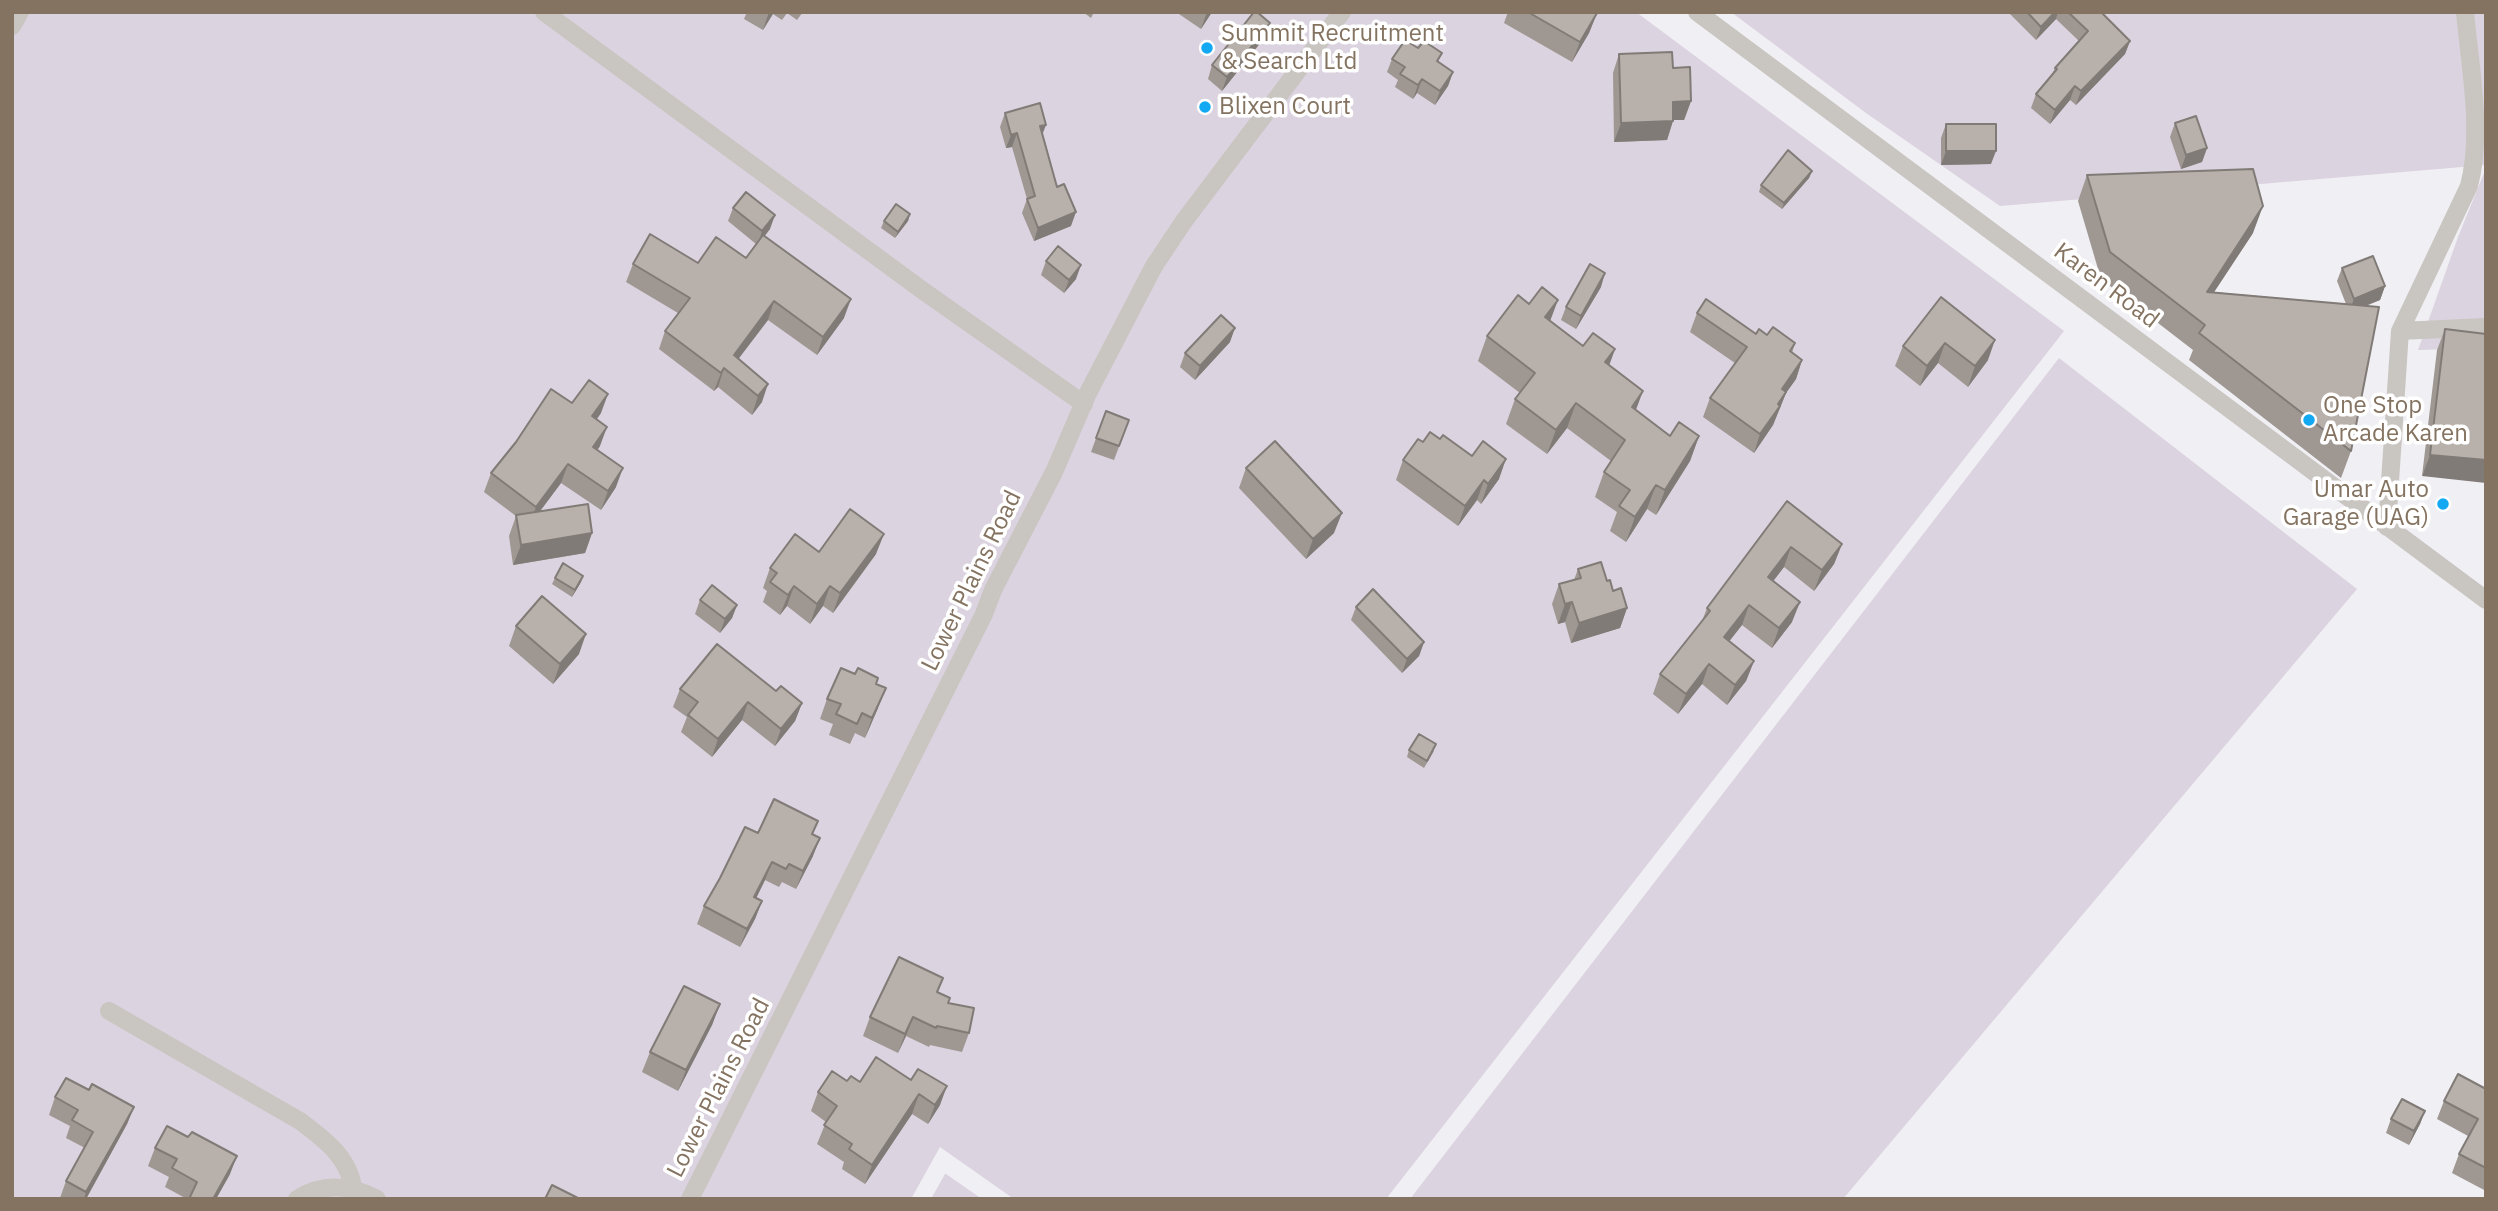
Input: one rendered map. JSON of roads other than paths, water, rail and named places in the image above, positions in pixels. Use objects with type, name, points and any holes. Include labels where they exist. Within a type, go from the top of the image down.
[{"type":"street","points":[[12,26],[20,12]]},
{"type":"street","points":[[544,12],[922,290],[1084,404]]},
{"type":"street","name":"Lower Plains Road","points":[[690,1199],[984,614],[993,590],[1054,472],[1135,300],[1184,221],[1342,12]]},
{"type":"street","name":"Karen Road","points":[[1697,12],[2486,600]]},
{"type":"street","points":[[2387,527],[2400,331],[2469,186],[2474,168],[2474,113],[2465,12]]},
{"type":"street","points":[[2400,331],[2486,327]]},
{"type":"street","points":[[109,1011],[300,1121],[343,1159],[352,1175],[353,1188]]},
{"type":"street","points":[[297,1199],[319,1189],[337,1186],[353,1188],[377,1199]]},
{"type":"place","name":"Summit Recruitment & Search Ltd","points":[[1207,48]]},
{"type":"place","name":"Blixen Court","points":[[1205,107]]},
{"type":"place","name":"One Stop Arcade Karen","points":[[2309,420]]},
{"type":"place","name":"Umar Auto Garage (UAG)","points":[[2443,504]]}]
